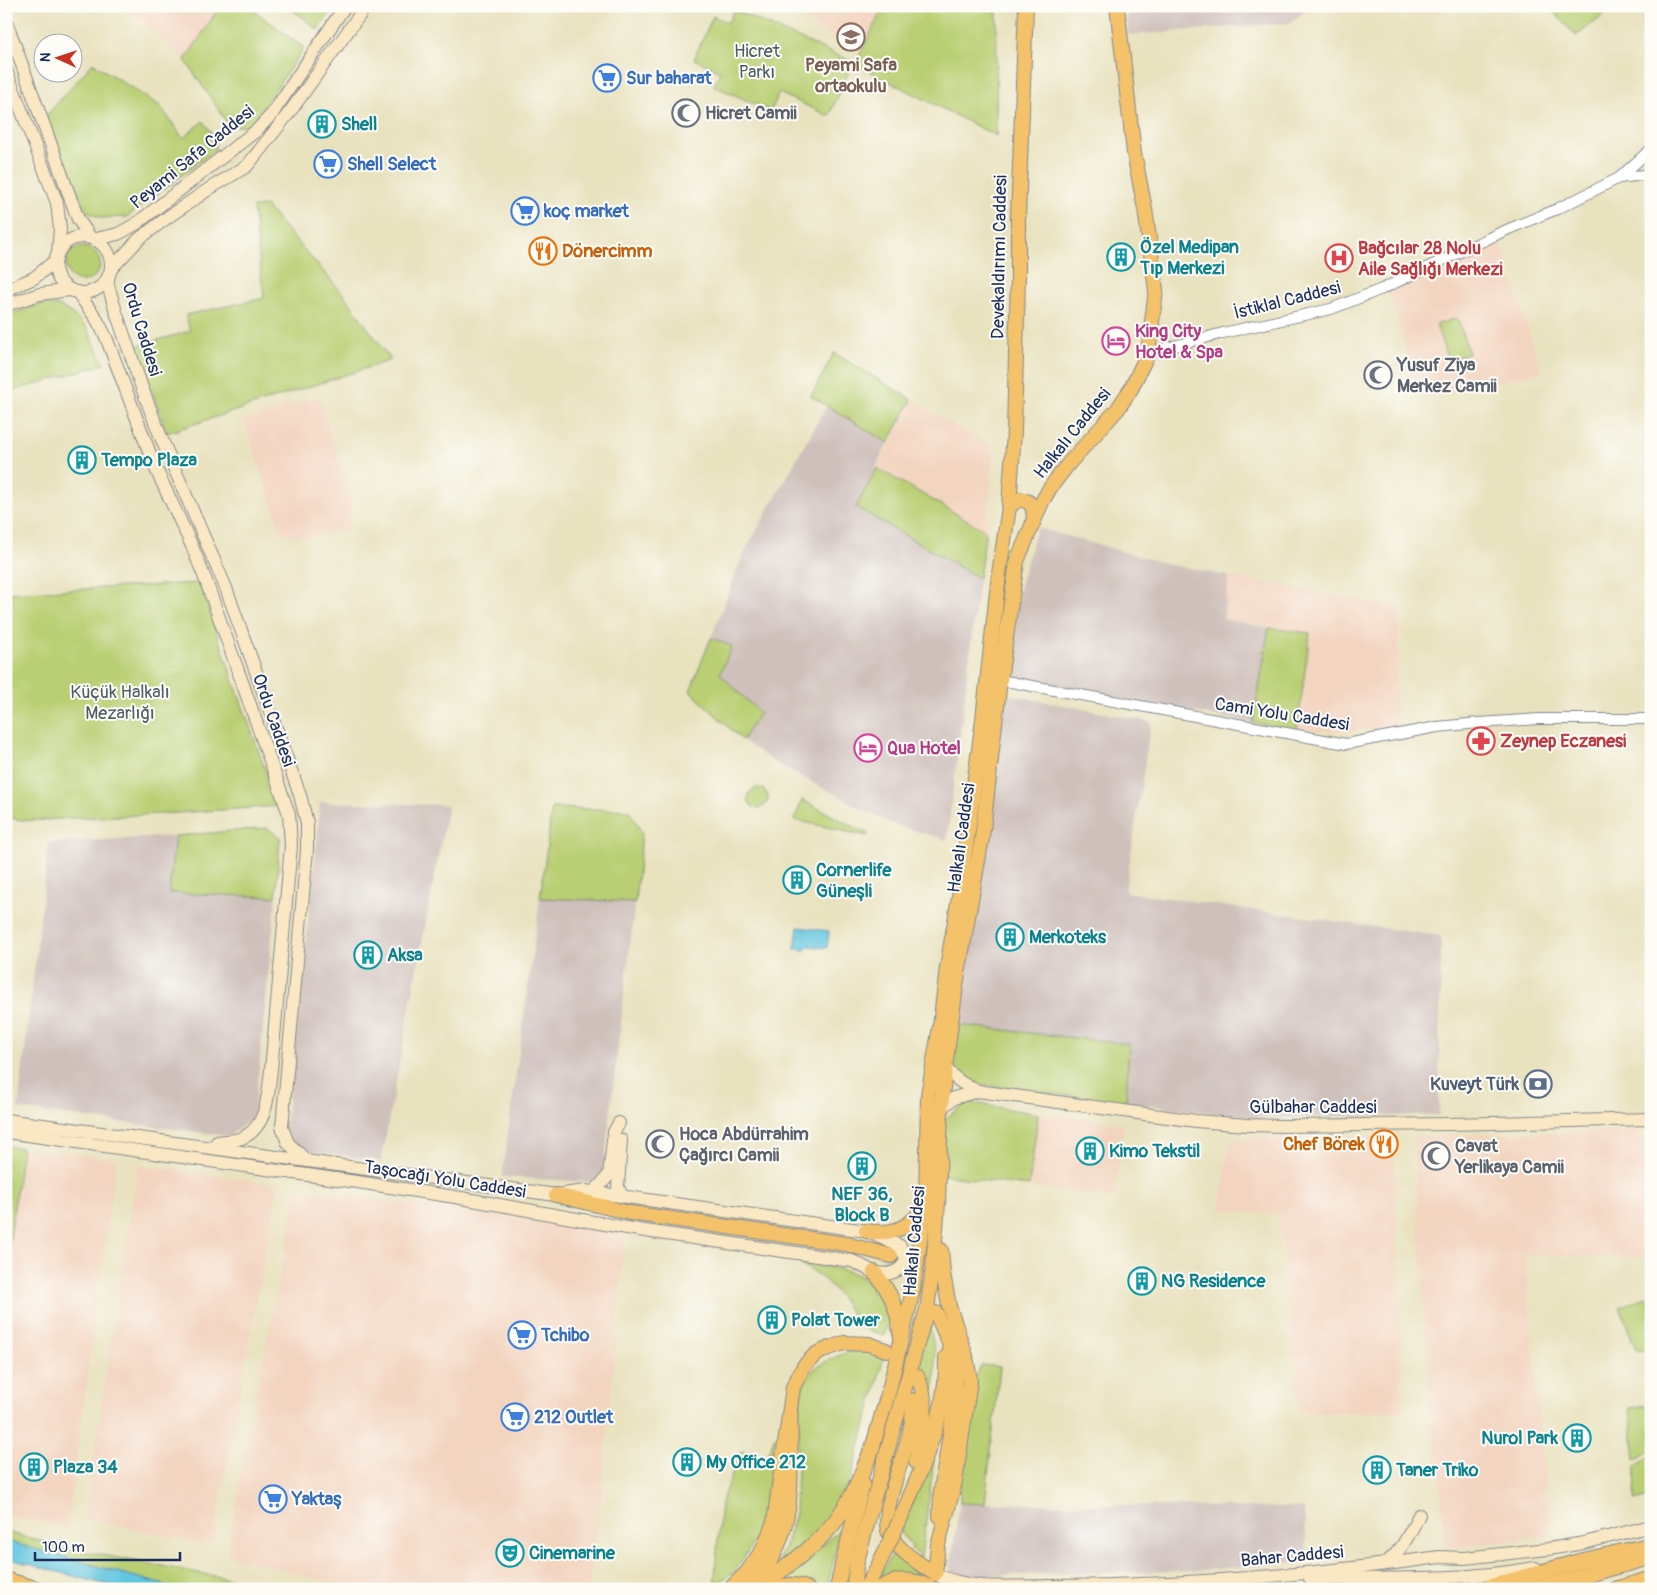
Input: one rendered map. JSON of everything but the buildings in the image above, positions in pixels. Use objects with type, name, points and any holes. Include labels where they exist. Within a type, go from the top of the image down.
[{"type":"highway","points":[[749,1589],[773,1556],[779,1545],[785,1525],[789,1485],[790,1412]]},
{"type":"highway","points":[[756,1589],[801,1556],[836,1521],[849,1502],[872,1449]]},
{"type":"highway","points":[[1483,1589],[1577,1562],[1651,1545]]},
{"type":"highway","points":[[1536,1589],[1651,1557]]},
{"type":"highway","points":[[1617,1589],[1651,1579]]},
{"type":"highway","points":[[6,1580],[37,1589]]},
{"type":"highway","points":[[880,1589],[902,1580],[933,1582]]},
{"type":"highway","points":[[776,1589],[786,1585],[800,1586],[807,1589]]},
{"type":"main road","name":"Peyami Safa Caddesi","points":[[93,238],[118,234],[136,224],[257,130],[272,114],[345,6]]},
{"type":"main road","name":"Peyami Safa Caddesi","points":[[110,273],[139,240],[168,217],[246,166],[289,113],[366,6]]},
{"type":"main road","name":"Devekaldırımı Caddesi","points":[[1008,508],[1014,431],[1018,314],[1018,200],[1026,6]]},
{"type":"main road","name":"Halkalı Caddesi","points":[[837,1589],[901,1343],[938,1176],[945,1068],[957,979],[982,838],[1000,680],[1017,561],[1042,502],[1050,488],[1069,463],[1117,410],[1131,389],[1148,353],[1156,290],[1145,209],[1134,153],[1117,6]]},
{"type":"main road","points":[[6,21],[78,219],[93,238],[103,244],[111,260],[110,273],[103,284],[95,290],[40,294],[6,305]]},
{"type":"main road","points":[[6,70],[57,204],[60,229],[55,269],[63,284],[74,291]]},
{"type":"main road","points":[[232,149],[231,161],[235,166],[246,166]]},
{"type":"main road","points":[[6,290],[34,278],[57,256],[63,245],[71,239],[80,236],[93,238]]},
{"type":"main road","name":"Ordu Caddesi","points":[[110,273],[108,285],[142,388],[162,440],[226,588],[300,795],[307,823],[307,850],[282,1127],[288,1144],[307,1160]]},
{"type":"main road","name":"Ordu Caddesi","points":[[74,291],[96,318],[106,337],[155,467],[192,546],[224,629],[289,814],[291,846],[271,1070],[265,1110],[258,1125],[244,1137],[232,1141],[200,1146]]},
{"type":"main road","points":[[1008,508],[1020,499],[1029,502],[1034,514],[1033,525]]},
{"type":"main road","name":"Halkalı Caddesi","points":[[853,1589],[857,1562],[872,1502],[927,1310],[933,1267],[928,1095],[959,897],[983,719],[1008,508]]},
{"type":"main road","name":"Gülbahar Caddesi","points":[[945,1068],[954,1079],[966,1087],[978,1091],[1196,1121],[1256,1125],[1476,1124],[1651,1119]]},
{"type":"main road","name":"Gülbahar Caddesi","points":[[941,1108],[954,1098],[978,1091]]},
{"type":"main road","points":[[6,1116],[32,1123]]},
{"type":"main road","name":"Taşocağı Yolu Caddesi","points":[[6,1120],[556,1195],[586,1191],[866,1231],[900,1246],[906,1255],[905,1263],[899,1271],[874,1272],[844,1259],[638,1230],[461,1198],[364,1183],[6,1132]]},
{"type":"main road","points":[[594,1192],[609,1175],[614,1132],[620,1123],[622,1136],[618,1187],[622,1196]]},
{"type":"main road","points":[[556,1195],[630,1213],[846,1244],[891,1256]]},
{"type":"main road","points":[[866,1231],[886,1232],[907,1226],[932,1202]]},
{"type":"main road","points":[[932,1202],[949,1306],[966,1356],[970,1380],[954,1482],[938,1545]]},
{"type":"main road","points":[[874,1272],[892,1297],[899,1319],[901,1343]]},
{"type":"main road","points":[[865,1589],[904,1512],[938,1422],[943,1402],[946,1373],[945,1352],[936,1313],[949,1343],[956,1373],[954,1408],[941,1491],[938,1545],[933,1582]]},
{"type":"main road","points":[[730,1589],[748,1571],[763,1549],[774,1522],[793,1387],[804,1366],[816,1354],[844,1343],[859,1343],[886,1350]]},
{"type":"main road","points":[[904,1512],[922,1435],[926,1405],[923,1388],[917,1376]]},
{"type":"main road","points":[[913,1400],[909,1435],[888,1509],[887,1522],[889,1532],[898,1544],[933,1582]]},
{"type":"main road","points":[[1384,1564],[1395,1556],[1419,1515]]},
{"type":"main road","name":"Bahar Caddesi","points":[[933,1582],[949,1581],[966,1585],[998,1586],[1125,1586],[1240,1578],[1425,1559],[1464,1558],[1584,1543],[1651,1526]]},
{"type":"main road","points":[[1240,1578],[1387,1580],[1443,1578],[1487,1575],[1577,1562]]},
{"type":"street","name":"İstiklal Caddesi","points":[[1148,353],[1223,333],[1331,309],[1382,289],[1504,231],[1557,209],[1619,178],[1651,149]]},
{"type":"street","name":"İstiklal Caddesi","points":[[1619,178],[1651,174]]},
{"type":"street","name":"Cami Yolu Caddesi","points":[[1000,680],[1346,744],[1437,727],[1479,723],[1539,719],[1651,719]]},
{"type":"shaded area","points":[[126,6],[220,6],[185,60]]},
{"type":"shaded area","name":"Peyami Safa ortaokulu","points":[[801,6],[884,6],[860,52],[806,21],[811,14]]},
{"type":"shaded area","points":[[1126,6],[1305,6],[1306,10],[1291,23],[1128,35]]},
{"type":"shaded area","points":[[1501,242],[1541,372],[1431,397],[1418,394],[1390,292]]},
{"type":"shaded area","points":[[319,397],[352,502],[348,529],[305,537],[282,533],[244,420]]},
{"type":"shaded area","points":[[912,400],[994,449],[986,531],[877,468]]},
{"type":"shaded area","points":[[827,405],[888,443],[856,507],[979,578],[947,840],[887,822],[776,763],[742,740],[760,713],[720,674],[732,646],[711,638],[744,553]]},
{"type":"shaded area","points":[[1038,528],[1171,565],[1229,576],[1223,619],[1269,628],[1253,723],[1007,678],[1018,593]]},
{"type":"shaded area","points":[[1229,576],[1400,608],[1394,726],[1345,732],[1297,730],[1310,633],[1223,619]]},
{"type":"shaded area","points":[[1006,694],[1151,722],[1125,892],[1441,936],[1439,1115],[1256,1118],[1126,1103],[1129,1044],[958,1025]]},
{"type":"shaded area","name":"Aksa","points":[[320,802],[448,805],[381,1161],[297,1149],[285,1129]]},
{"type":"shaded area","points":[[175,836],[169,893],[276,897],[254,1117],[229,1136],[18,1109],[49,843]]},
{"type":"shaded area","points":[[540,898],[635,902],[603,1175],[591,1182],[502,1177]]},
{"type":"shaded area","points":[[1038,1114],[1124,1124],[1114,1198],[1029,1186]]},
{"type":"shaded area","points":[[1640,1131],[1649,1258],[1524,1255],[1551,1536],[1447,1548],[1430,1402],[1413,1136]]},
{"type":"shaded area","points":[[1394,1136],[1402,1412],[1298,1412],[1295,1358],[1279,1215],[1220,1209],[1230,1139]]},
{"type":"shaded area","points":[[22,1148],[116,1159],[67,1528],[6,1514],[6,1268]]},
{"type":"shaded area","points":[[138,1165],[278,1184],[212,1545],[84,1519]]},
{"type":"shaded area","points":[[297,1190],[625,1233],[602,1495],[589,1589],[356,1589],[227,1555],[256,1395]]},
{"type":"shaded area","points":[[960,1503],[1304,1508],[1307,1561],[1194,1571],[962,1576],[949,1574]]},
{"type":"green space","points":[[220,6],[248,6],[304,48],[251,125],[230,127],[185,60]]},
{"type":"green space","points":[[288,6],[334,6],[318,30]]},
{"type":"green space","points":[[884,6],[997,6],[996,136],[855,64]]},
{"type":"green space","points":[[1548,6],[1616,6],[1576,36]]},
{"type":"green space","name":"Hicret Parkı","points":[[734,10],[853,62],[829,116],[779,93],[771,111],[714,86],[720,71],[694,59],[713,16],[728,23]]},
{"type":"green space","points":[[93,63],[160,106],[183,138],[203,121],[216,139],[215,150],[127,217],[100,218],[85,210],[45,117],[76,82],[82,82],[82,75]]},
{"type":"green space","points":[[266,206],[344,295],[391,360],[167,433],[136,346],[190,331],[186,315],[264,298],[253,207]]},
{"type":"green space","points":[[83,247],[95,252],[100,264],[95,276],[83,281],[71,276],[66,264],[71,252]]},
{"type":"green space","points":[[40,305],[57,305],[73,314],[87,328],[104,364],[6,393],[6,315]]},
{"type":"green space","points":[[1457,318],[1469,353],[1448,360],[1436,325]]},
{"type":"green space","points":[[834,353],[912,400],[888,443],[811,396]]},
{"type":"green space","points":[[877,468],[986,531],[979,578],[856,507]]},
{"type":"green space","name":"Küçük Halkalı Mezarlığı","points":[[199,583],[278,806],[38,820],[21,820],[6,816],[6,593]]},
{"type":"green space","points":[[1269,628],[1310,633],[1297,730],[1253,723]]},
{"type":"green space","points":[[711,638],[732,646],[720,674],[760,713],[742,740],[690,691]]},
{"type":"green space","points":[[758,788],[765,791],[768,798],[765,805],[758,808],[751,805],[748,798],[751,791]]},
{"type":"green space","points":[[802,800],[868,834],[867,836],[794,820]]},
{"type":"green space","points":[[552,808],[629,810],[642,833],[635,902],[540,898]]},
{"type":"green space","points":[[267,828],[280,837],[276,897],[169,893],[175,836]]},
{"type":"green space","points":[[958,1025],[1129,1044],[1126,1103],[970,1083],[952,1068]]},
{"type":"green space","points":[[967,1102],[1038,1114],[1029,1186],[943,1174],[945,1119]]},
{"type":"green space","points":[[6,1146],[22,1148],[6,1268]]},
{"type":"green space","points":[[799,1264],[844,1270],[864,1278],[873,1285],[881,1296],[890,1315],[884,1336],[858,1326],[834,1289],[819,1276]]},
{"type":"green space","points":[[1649,1296],[1651,1350],[1636,1350],[1620,1307]]},
{"type":"green space","points":[[928,1322],[934,1346],[936,1368],[933,1390],[926,1414],[926,1389],[917,1369]]},
{"type":"green space","points":[[848,1352],[867,1352],[884,1357],[851,1479],[827,1523],[807,1544],[774,1568],[786,1544],[795,1513],[800,1402],[804,1383],[814,1369],[830,1359]]},
{"type":"green space","points":[[982,1365],[1000,1367],[985,1504],[960,1503],[960,1474],[972,1383]]},
{"type":"green space","points":[[1646,1405],[1651,1414],[1651,1450],[1635,1460],[1630,1408]]},
{"type":"green space","points":[[938,1430],[921,1557],[911,1549],[912,1546],[900,1533]]},
{"type":"green space","points":[[775,1437],[768,1496],[759,1534],[736,1570],[714,1586],[721,1502],[741,1451],[766,1457]]},
{"type":"green space","points":[[1651,1456],[1651,1496],[1635,1501],[1636,1466]]},
{"type":"green space","points":[[841,1528],[827,1589],[815,1589],[786,1579],[783,1575],[820,1548]]},
{"type":"green space","points":[[6,1532],[81,1551],[247,1582],[266,1589],[179,1589],[6,1541]]},
{"type":"green space","points":[[895,1549],[918,1570],[916,1575],[893,1574],[884,1578],[880,1575]]},
{"type":"green space","points":[[1450,1583],[1451,1587],[1441,1589],[1347,1589]]},
{"type":"water","points":[[798,927],[829,931],[827,948],[809,946],[805,950],[795,949]]},
{"type":"water","points":[[6,1541],[179,1589],[123,1589],[6,1558]]},
{"type":"tunnel","points":[[891,1256],[907,1264],[917,1273],[931,1301]]},
{"type":"place","name":"Peyami Safa ortaokulu","points":[[851,37]]},
{"type":"place","name":"Sur baharat","points":[[607,78]]},
{"type":"place","name":"Hicret Camii","points":[[686,113]]},
{"type":"place","name":"Shell","points":[[322,124]]},
{"type":"place","name":"Shell Select","points":[[328,164]]},
{"type":"place","name":"koç market","points":[[525,211]]},
{"type":"place","name":"Dönercimm","points":[[543,251]]},
{"type":"place","name":"Özel Medipan Tıp Merkezi","points":[[1121,257]]},
{"type":"place","name":"Bağcılar 28 Nolu Aile Sağlığı Merkezi","points":[[1339,258]]},
{"type":"place","name":"King City Hotel & Spa","points":[[1116,341]]},
{"type":"place","name":"Yusuf Ziya Merkez Camii","points":[[1378,375]]},
{"type":"place","name":"Tempo Plaza","points":[[82,460]]},
{"type":"place","name":"Zeynep Eczanesi","points":[[1481,741]]},
{"type":"place","name":"Qua Hotel","points":[[868,748]]},
{"type":"place","name":"Cornerlife Güneşli","points":[[797,880]]},
{"type":"place","name":"Merkoteks","points":[[1010,937]]},
{"type":"place","name":"Aksa","points":[[368,955]]},
{"type":"place","name":"Kuveyt Türk","points":[[1538,1084]]},
{"type":"place","name":"Hoca Abdürrahim Çağırcı Camii","points":[[660,1144]]},
{"type":"place","name":"Chef Börek","points":[[1384,1144]]},
{"type":"place","name":"Kimo Tekstil","points":[[1090,1151]]},
{"type":"place","name":"Cavat Yerlikaya Camii","points":[[1436,1156]]},
{"type":"place","name":"NEF 36, Block B","points":[[862,1166]]},
{"type":"place","name":"NG Residence","points":[[1142,1281]]},
{"type":"place","name":"Polat Tower","points":[[772,1320]]},
{"type":"place","name":"Tchibo","points":[[522,1335]]},
{"type":"place","name":"212 Outlet","points":[[515,1417]]},
{"type":"place","name":"Nurol Park","points":[[1577,1438]]},
{"type":"place","name":"My Office 212","points":[[687,1462]]},
{"type":"place","name":"Plaza 34","points":[[34,1467]]},
{"type":"place","name":"Taner Triko","points":[[1377,1470]]},
{"type":"place","name":"Yaktaş","points":[[273,1499]]},
{"type":"place","name":"Cinemarine","points":[[510,1553]]}]
